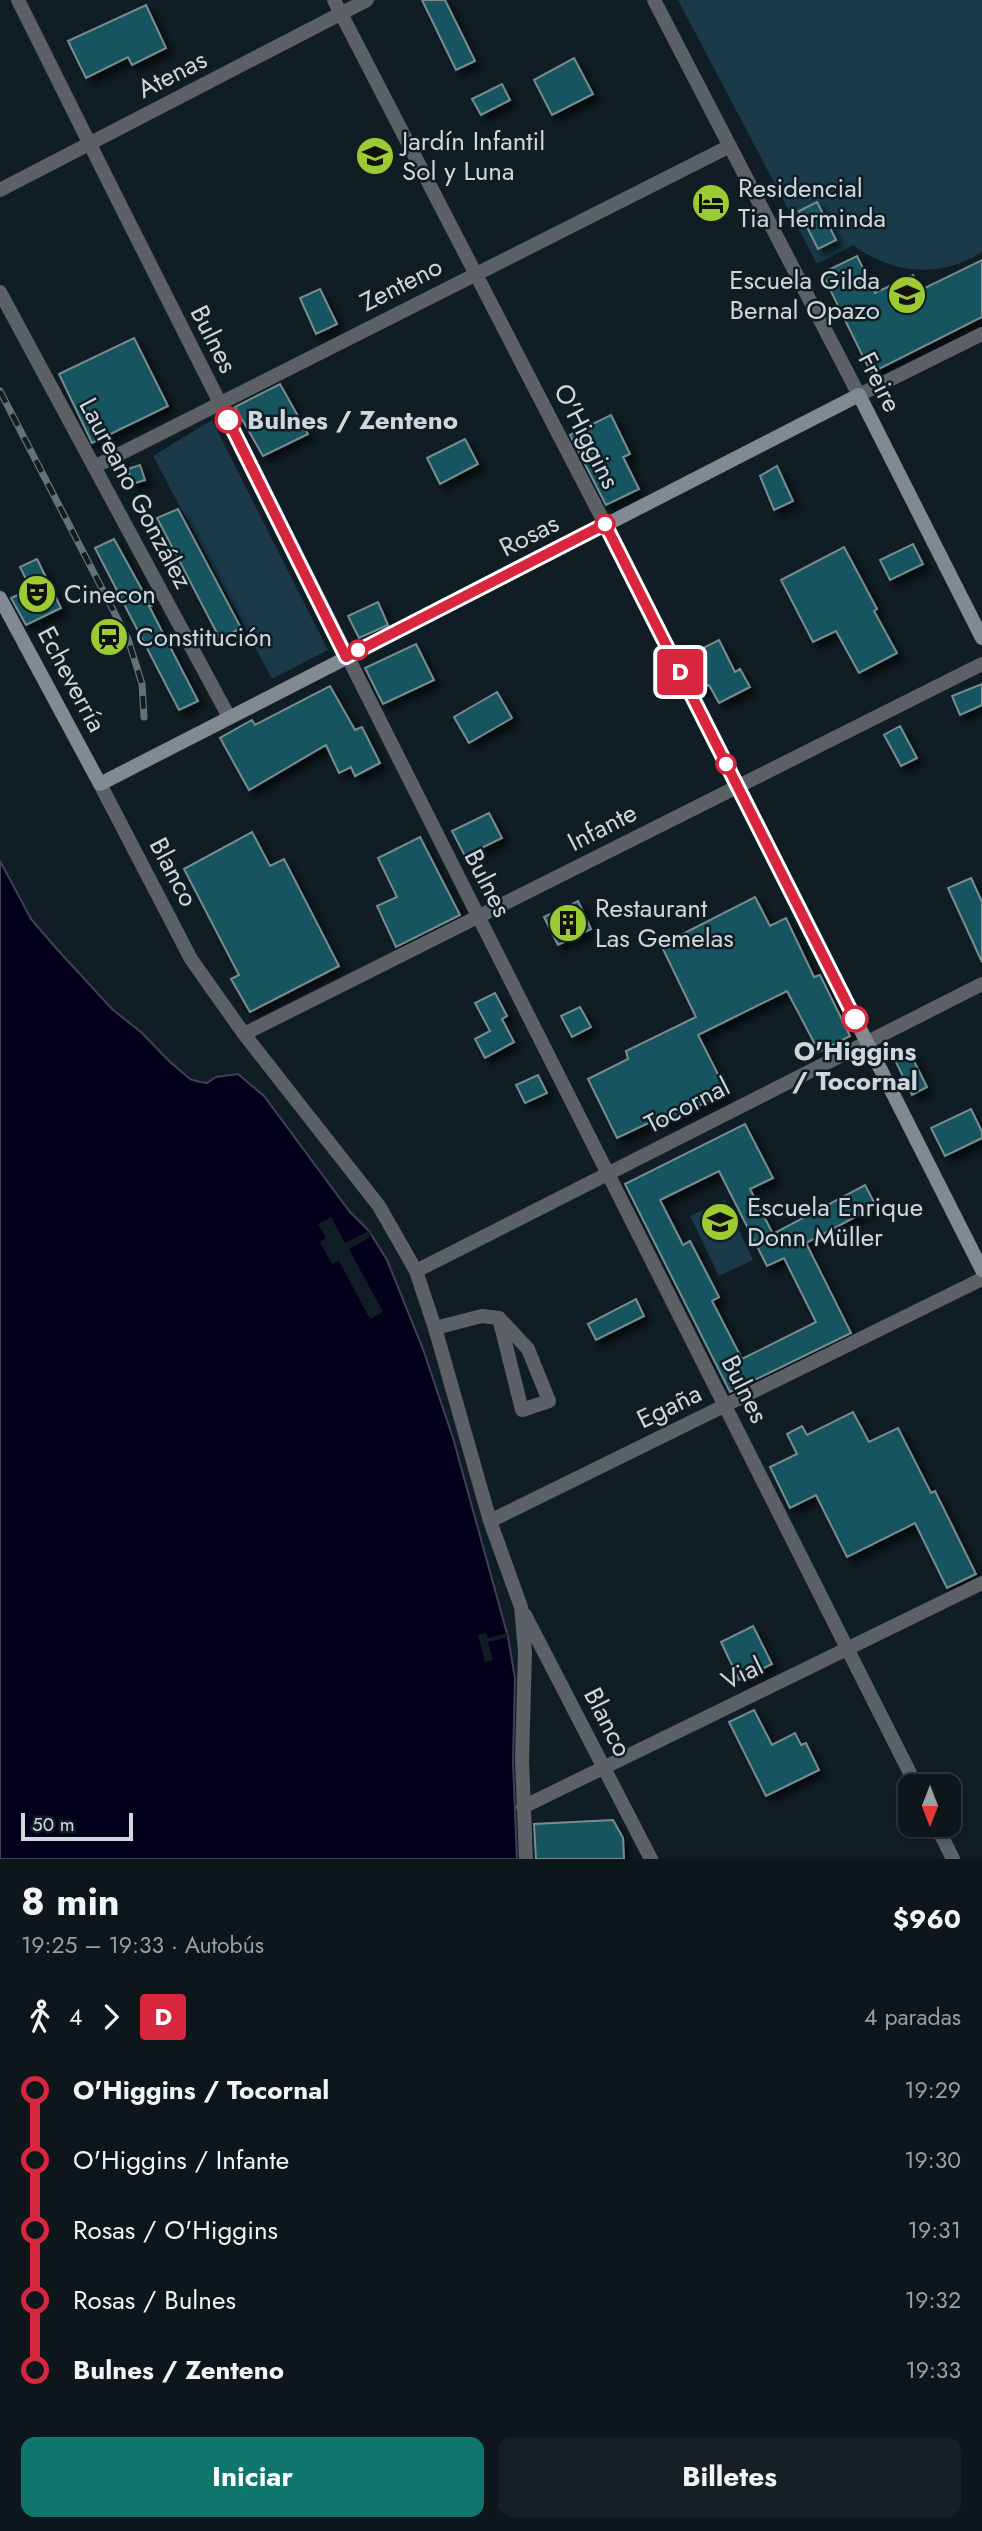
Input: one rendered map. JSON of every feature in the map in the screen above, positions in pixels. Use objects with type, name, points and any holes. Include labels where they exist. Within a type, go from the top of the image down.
[{"type":"main road","name":"Rosas","points":[[100,784],[859,395]]},
{"type":"main road","name":"Freire","points":[[859,395],[982,638]]},
{"type":"main road","name":"O'Higgins","points":[[605,524],[982,1270]]},
{"type":"main road","name":"Echeverría","points":[[0,598],[100,784]]},
{"type":"street","name":"Bulnes","points":[[18,0],[346,657],[910,1774]]},
{"type":"street","name":"Atenas","points":[[0,190],[90,144],[338,7],[367,0]]},
{"type":"street","name":"Freire","points":[[654,0],[859,395]]},
{"type":"street","name":"O'Higgins","points":[[338,7],[605,524]]},
{"type":"street","name":"Zenteno","points":[[94,467],[730,146]]},
{"type":"street","name":"Laureano González","points":[[0,292],[229,717]]},
{"type":"street","name":"Rosas","points":[[859,395],[982,334]]},
{"type":"street","name":"Infante","points":[[244,1034],[982,664]]},
{"type":"street","name":"Blanco","points":[[100,784],[191,959],[244,1034],[379,1206],[416,1271],[491,1521],[521,1607],[651,1859]]},
{"type":"street","name":"Tocornal","points":[[416,1271],[982,985]]},
{"type":"street","name":"Egaña","points":[[491,1521],[982,1279]]},
{"type":"street","points":[[435,1328],[482,1316],[499,1318],[528,1349],[549,1401],[522,1410],[499,1318]]},
{"type":"street","name":"Vial","points":[[523,1807],[982,1583]]},
{"type":"street","points":[[521,1607],[525,1652],[523,1807],[526,1859]]},
{"type":"street","points":[[942,1838],[953,1859]]},
{"type":"shaded area","points":[[678,0],[982,0],[982,252],[950,266],[916,270],[884,262],[853,245],[817,264]]},
{"type":"shaded area","points":[[212,420],[328,650],[272,679],[153,456]]},
{"type":"shaded area","points":[[0,861],[31,919],[112,1009],[142,1033],[168,1060],[190,1079],[200,1082],[207,1083],[216,1077],[238,1074],[264,1096],[350,1212],[369,1231],[387,1260],[423,1349],[453,1438],[508,1637],[515,1678],[513,1762],[517,1859],[0,1859]]},
{"type":"shaded area","points":[[725,1200],[753,1260],[719,1276],[690,1216]]},
{"type":"pier","points":[[331,1217],[345,1243],[369,1231],[372,1236],[349,1249],[383,1312],[370,1319],[339,1261],[332,1264],[320,1242],[326,1238],[318,1224]]},
{"type":"pier","points":[[486,1633],[488,1638],[507,1633],[508,1637],[488,1642],[493,1660],[485,1662],[478,1635]]},
{"type":"building","points":[[422,0],[445,0],[475,61],[456,70]]},
{"type":"building","points":[[146,5],[166,48],[132,65],[128,57],[86,78],[68,41]]},
{"type":"building","points":[[574,58],[593,94],[552,115],[534,80]]},
{"type":"building","points":[[502,84],[510,100],[481,115],[472,99]]},
{"type":"building","points":[[817,202],[836,240],[818,249],[799,211]]},
{"type":"building","name":"Escuela Gilda Bernal Opazo","points":[[857,256],[875,293],[913,275],[921,290],[982,260],[982,317],[871,373],[822,273]]},
{"type":"building","points":[[320,289],[337,324],[316,334],[300,298]]},
{"type":"building","points":[[134,338],[168,406],[92,443],[59,374]]},
{"type":"building","points":[[280,384],[308,434],[263,456],[235,407]]},
{"type":"building","points":[[611,415],[630,454],[623,457],[639,489],[606,505],[570,435]]},
{"type":"building","points":[[465,439],[478,464],[440,484],[427,458]]},
{"type":"building","points":[[140,465],[145,480],[132,484],[128,469]]},
{"type":"building","points":[[777,466],[793,501],[774,510],[760,476]]},
{"type":"building","points":[[178,509],[241,628],[220,639],[157,518]]},
{"type":"building","points":[[114,539],[198,701],[179,710],[95,548]]},
{"type":"building","points":[[913,544],[923,564],[890,580],[880,560]]},
{"type":"building","points":[[844,547],[897,653],[859,673],[836,631],[813,642],[781,580]]},
{"type":"building","name":"Cinecon","points":[[37,559],[61,608],[26,625],[11,598],[31,589],[20,567]]},
{"type":"building","points":[[378,602],[388,625],[359,638],[348,616]]},
{"type":"building","points":[[719,640],[735,672],[740,669],[750,687],[719,703],[709,685],[701,689],[685,657]]},
{"type":"building","points":[[416,644],[434,680],[383,704],[365,668]]},
{"type":"building","points":[[982,684],[982,705],[960,715],[952,696]]},
{"type":"building","points":[[330,686],[355,730],[362,727],[380,763],[355,776],[351,767],[339,773],[326,745],[249,790],[220,738],[252,720],[255,725]]},
{"type":"building","points":[[497,692],[512,718],[469,743],[454,717]]},
{"type":"building","points":[[900,726],[917,758],[901,766],[884,735]]},
{"type":"building","points":[[489,813],[502,838],[465,856],[452,831]]},
{"type":"building","points":[[252,832],[270,866],[284,859],[339,966],[250,1012],[231,979],[239,975],[184,869]]},
{"type":"building","points":[[420,837],[460,915],[396,947],[377,906],[397,897],[378,858]]},
{"type":"building","points":[[971,878],[982,902],[982,962],[948,888]]},
{"type":"building","points":[[755,897],[770,926],[786,918],[814,977],[820,975],[850,1036],[819,1052],[787,991],[698,1035],[727,1092],[664,1123],[661,1117],[617,1138],[588,1079],[628,1059],[626,1051],[696,1017],[661,945]]},
{"type":"building","name":"Restaurant Las Gemelas","points":[[578,901],[591,929],[558,945],[544,917]]},
{"type":"building","points":[[495,993],[507,1016],[502,1019],[514,1042],[485,1058],[475,1039],[490,1031],[475,1003]]},
{"type":"building","points":[[580,1007],[591,1027],[572,1037],[561,1016]]},
{"type":"building","points":[[910,1053],[927,1087],[912,1095],[895,1060]]},
{"type":"building","points":[[538,1075],[547,1093],[525,1103],[516,1085]]},
{"type":"building","points":[[971,1109],[982,1132],[982,1138],[945,1156],[931,1128]]},
{"type":"building","points":[[745,1124],[773,1178],[750,1189],[773,1234],[865,1185],[876,1206],[806,1243],[851,1333],[730,1392],[625,1184]],"holes":[[[719,1171],[767,1266],[784,1258],[816,1322],[742,1359],[712,1301],[719,1297],[690,1241],[683,1245],[660,1200]]]},
{"type":"building","points":[[636,1299],[644,1316],[596,1340],[588,1324]]},
{"type":"building","points":[[853,1412],[869,1442],[898,1428],[931,1493],[935,1491],[976,1574],[947,1588],[915,1523],[847,1557],[816,1495],[790,1508],[770,1467],[797,1454],[787,1434],[802,1426],[807,1435]]},
{"type":"building","points":[[753,1626],[772,1664],[739,1680],[721,1642]]},
{"type":"building","points":[[754,1710],[772,1745],[795,1733],[801,1745],[806,1743],[819,1770],[766,1796],[729,1722]]},
{"type":"building","points":[[613,1820],[623,1838],[624,1859],[536,1859],[534,1824]]},
{"type":"railway","points":[[0,391],[128,639],[142,684],[144,717]]},
{"type":"bus line","name":"D","points":[[228,420],[346,657],[605,524],[855,1019]]},
{"type":"place","name":"Jardín Infantil Sol y Luna","points":[[375,156]]},
{"type":"place","name":"Residencial Tia Herminda","points":[[711,203]]},
{"type":"place","name":"Escuela Gilda Bernal Opazo","points":[[907,295]]},
{"type":"place","name":"Bulnes / Zenteno","points":[[228,420]]},
{"type":"place","name":"Cinecon","points":[[37,594]]},
{"type":"place","name":"Constitución","points":[[109,637]]},
{"type":"place","name":"Restaurant Las Gemelas","points":[[568,923]]},
{"type":"place","name":"O'Higgins / Tocornal","points":[[855,1019]]},
{"type":"place","name":"Escuela Enrique Donn Müller","points":[[720,1222]]}]
